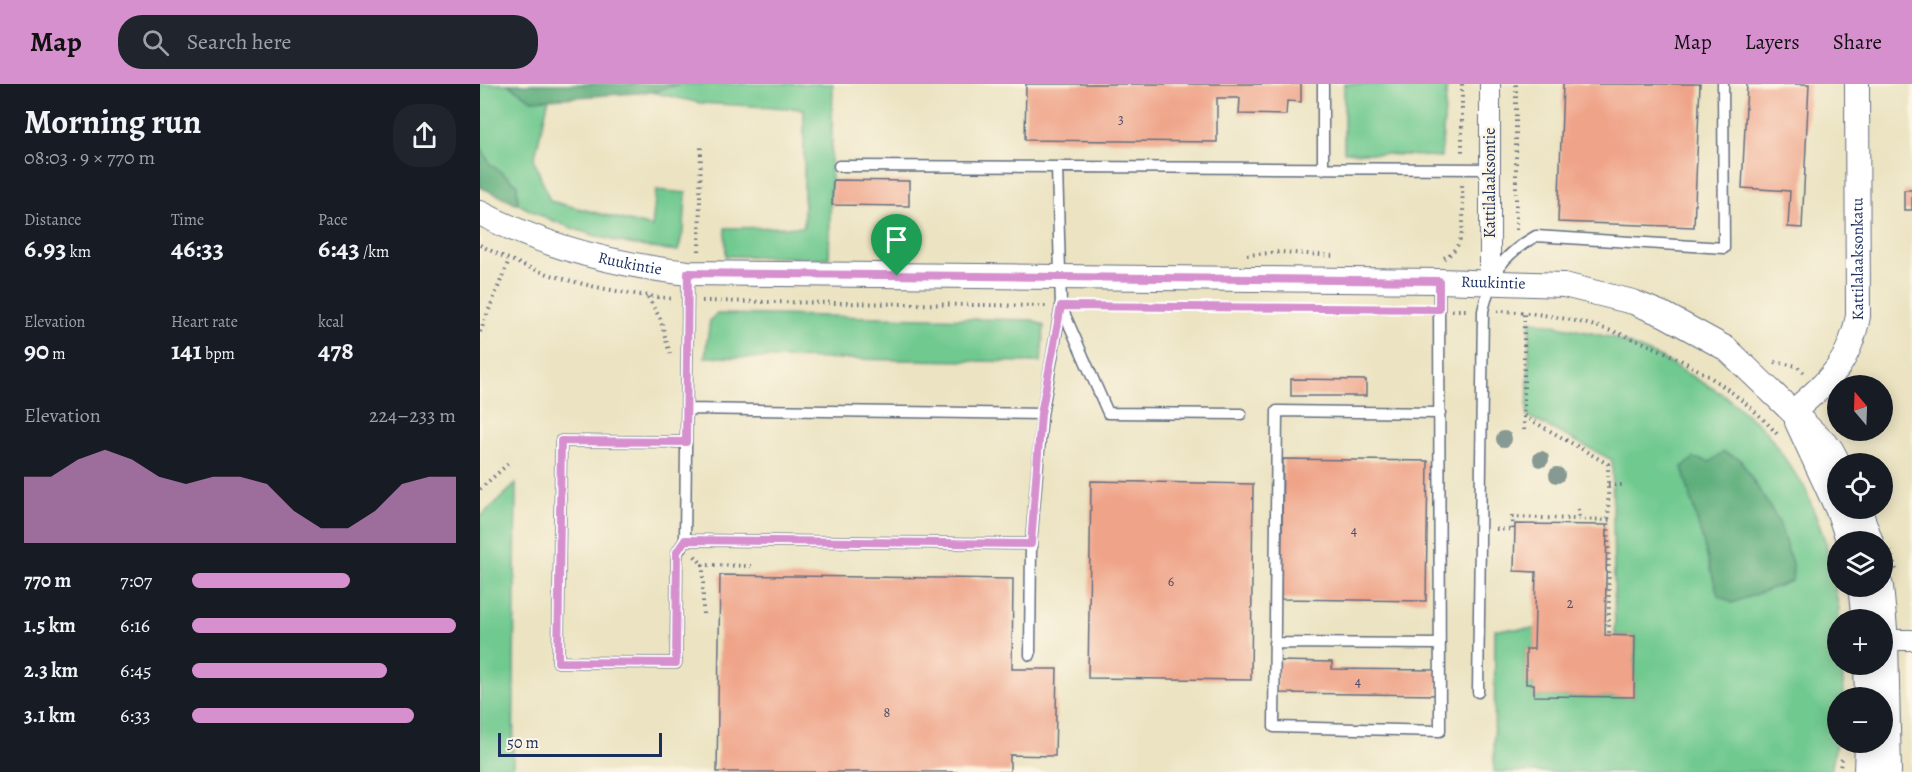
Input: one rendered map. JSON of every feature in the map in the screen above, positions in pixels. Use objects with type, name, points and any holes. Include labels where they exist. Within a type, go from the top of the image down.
[{"type":"street","name":"Kattilalaaksontie","points":[[1490,84],[1490,282]]},
{"type":"street","name":"Kattilalaaksonkatu","points":[[1793,412],[1843,361],[1850,351],[1857,324],[1857,84]]},
{"type":"street","name":"Ruukintie","points":[[480,213],[536,238],[590,256],[640,267],[693,273],[1439,281],[1564,285],[1603,293],[1665,315],[1727,349],[1834,453]]},
{"type":"street","points":[[1793,412],[1845,531]]},
{"type":"street","points":[[1893,640],[1912,640]]},
{"type":"street","points":[[1885,675],[1889,772]]},
{"type":"street","points":[[1866,772],[1867,753]]},
{"type":"lane","points":[[1323,84],[1323,169]]},
{"type":"lane","points":[[1478,692],[1483,311],[1490,282],[1512,249],[1536,236],[1724,248],[1723,84]]},
{"type":"lane","points":[[839,166],[1490,168]]},
{"type":"lane","points":[[1030,655],[1031,544],[1041,414],[1061,306],[1062,276],[1057,168]]},
{"type":"lane","points":[[686,442],[561,441],[558,662],[676,663],[677,552],[685,540],[688,301],[693,273]]},
{"type":"lane","points":[[1439,281],[1440,413],[1440,731],[1274,727],[1277,411],[1440,413]]},
{"type":"lane","points":[[1061,306],[1108,413],[1242,414]]},
{"type":"lane","points":[[687,409],[1041,414]]},
{"type":"lane","points":[[685,540],[1031,544]]},
{"type":"lane","points":[[1274,643],[1440,644]]},
{"type":"path","points":[[1516,84],[1516,235],[1519,246]]},
{"type":"path","points":[[693,273],[701,147]]},
{"type":"path","points":[[480,245],[509,260],[594,288],[688,301],[1439,309],[1524,312],[1561,318],[1608,330],[1655,348],[1737,394],[1782,440]]},
{"type":"path","points":[[480,332],[509,260]]},
{"type":"path","points":[[1524,312],[1524,430]]},
{"type":"path","points":[[1524,416],[1608,464],[1609,635]]},
{"type":"path","points":[[480,489],[508,464]]},
{"type":"path","points":[[1608,485],[1625,485]]},
{"type":"path","points":[[1578,509],[1579,519]]},
{"type":"path","points":[[1526,510],[1526,518]]},
{"type":"path","points":[[1480,529],[1513,530],[1512,517],[1610,520]]},
{"type":"path","points":[[703,614],[703,566],[751,566]]},
{"type":"green space","points":[[480,84],[508,84],[532,100],[549,98],[534,160],[550,201],[652,227],[656,190],[686,193],[684,228],[678,251],[657,249],[596,236],[556,222],[518,204],[517,184],[490,164],[480,145]]},
{"type":"green space","points":[[508,84],[680,84],[652,92],[532,100]]},
{"type":"green space","points":[[680,84],[833,84],[829,258],[726,256],[725,228],[804,227],[804,109],[700,103],[652,92]]},
{"type":"green space","points":[[1344,84],[1447,84],[1441,157],[1344,152]]},
{"type":"green space","points":[[480,145],[490,164],[517,184],[518,204],[480,187]]},
{"type":"green space","points":[[717,314],[1033,320],[1044,326],[1041,362],[705,357],[710,320]]},
{"type":"green space","points":[[1530,320],[1614,338],[1661,358],[1724,395],[1766,431],[1805,488],[1826,543],[1827,597],[1837,597],[1839,608],[1827,609],[1827,675],[1843,675],[1843,687],[1827,687],[1827,753],[1834,753],[1831,772],[1494,772],[1495,629],[1535,629],[1534,649],[1526,649],[1526,684],[1534,684],[1534,696],[1634,697],[1635,636],[1615,635],[1612,460],[1527,416]]},
{"type":"green space","points":[[1723,452],[1740,459],[1779,522],[1793,567],[1792,581],[1732,603],[1718,595],[1682,467],[1694,458],[1710,462]]},
{"type":"green space","points":[[516,484],[513,772],[480,772],[480,517]]},
{"type":"building","points":[[1026,84],[1301,84],[1301,102],[1287,101],[1286,115],[1239,114],[1240,98],[1217,98],[1217,142],[1025,140]]},
{"type":"building","points":[[1563,84],[1700,84],[1694,227],[1558,222]]},
{"type":"building","points":[[1747,84],[1809,84],[1802,228],[1788,227],[1790,191],[1742,188]]},
{"type":"building","points":[[833,180],[909,181],[909,206],[832,205]]},
{"type":"building","points":[[1904,190],[1912,190],[1912,210],[1904,210]]},
{"type":"building","points":[[1291,379],[1366,380],[1366,396],[1291,396]]},
{"type":"building","points":[[1283,459],[1428,461],[1426,601],[1281,599]]},
{"type":"building","points":[[1091,481],[1253,484],[1251,680],[1088,678]]},
{"type":"building","points":[[1515,524],[1607,525],[1605,635],[1635,636],[1634,697],[1534,696],[1534,684],[1526,684],[1526,649],[1534,649],[1536,572],[1514,571]]},
{"type":"building","points":[[720,575],[1013,579],[1012,669],[1057,669],[1055,756],[1010,755],[1010,772],[717,772]]},
{"type":"building","points":[[1277,661],[1332,662],[1332,669],[1438,670],[1438,695],[1277,693]]},
{"type":"route","points":[[688,273],[897,276],[1106,276],[1439,281],[1439,309],[1061,306],[1041,414],[1031,544],[685,540],[677,552],[676,663],[558,662],[561,441],[686,442],[688,273]]}]
